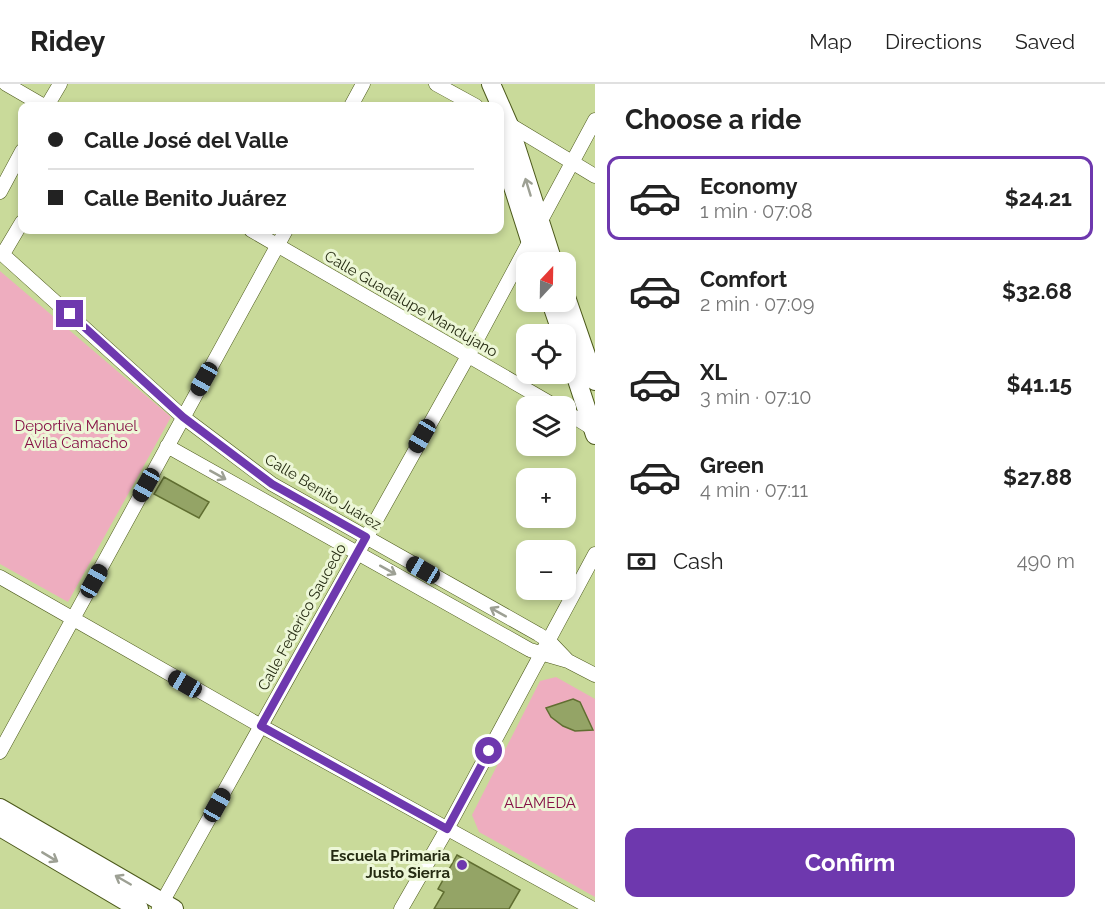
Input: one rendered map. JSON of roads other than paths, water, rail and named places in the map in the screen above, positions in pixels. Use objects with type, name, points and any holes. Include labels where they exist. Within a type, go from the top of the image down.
[{"type":"street","points":[[6,84],[39,102]]},
{"type":"street","points":[[49,102],[60,84]]},
{"type":"street","points":[[353,102],[363,84]]},
{"type":"street","points":[[436,84],[469,102]]},
{"type":"street","points":[[489,102],[490,84]]},
{"type":"street","points":[[490,84],[497,102]]},
{"type":"street","name":"Calle Federico Saucedo","points":[[165,907],[261,726],[468,356],[595,120]]},
{"type":"street","points":[[504,122],[595,176]]},
{"type":"street","points":[[504,122],[550,252]]},
{"type":"street","points":[[0,192],[18,159]]},
{"type":"street","points":[[504,159],[534,252]]},
{"type":"street","points":[[1,253],[18,228]]},
{"type":"street","name":"Calle Guadalupe Mandujano","points":[[258,234],[538,396]]},
{"type":"street","points":[[0,752],[284,234]]},
{"type":"street","name":"Calle Benito Juárez","points":[[1,253],[183,417],[272,484],[366,537],[568,661],[595,675]]},
{"type":"street","points":[[571,312],[594,376]]},
{"type":"street","points":[[576,376],[594,431]]},
{"type":"street","points":[[576,419],[594,431]]},
{"type":"street","name":"Calle Benito Juárez","points":[[167,446],[531,650],[545,647]]},
{"type":"street","points":[[401,909],[447,829],[595,554]]},
{"type":"street","points":[[0,577],[261,726],[593,909]]},
{"type":"street","points":[[0,808],[165,907]]},
{"type":"street","points":[[0,827],[139,909]]},
{"type":"place","name":"Escuela Primaria Justo Sierra","points":[[462,865]]},
{"type":"park label","name":"Deportiva Manuel Avila Camacho","points":[[76,434]]},
{"type":"park label","name":"ALAMEDA","points":[[540,803]]}]
